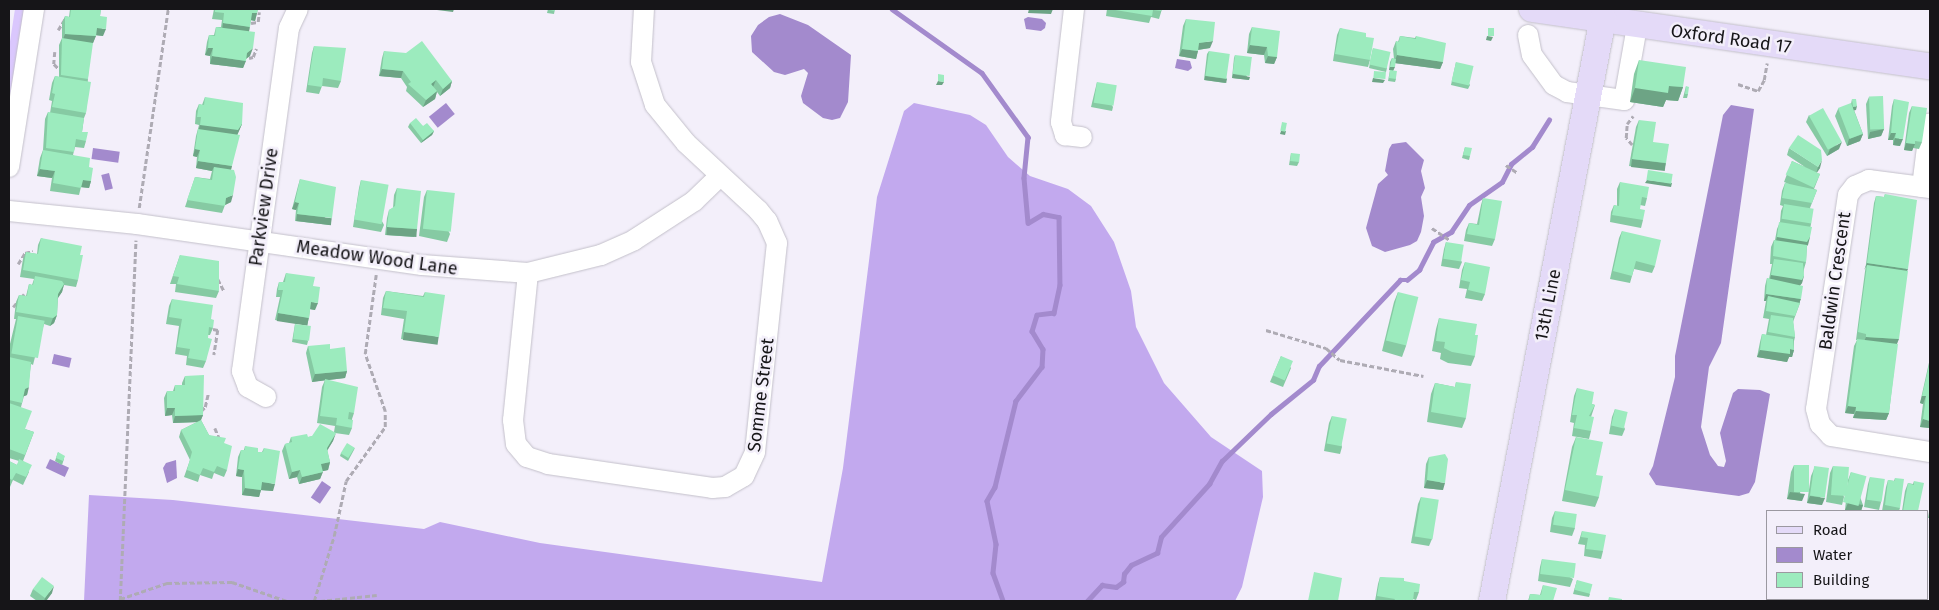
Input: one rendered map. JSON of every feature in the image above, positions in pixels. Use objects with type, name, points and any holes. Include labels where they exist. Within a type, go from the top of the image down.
[{"type":"main road","name":"Oxford Road 17","points":[[1532,9],[1604,14],[1637,26],[1930,66]]},
{"type":"main road","name":"13th Line","points":[[1492,601],[1604,14]]},
{"type":"street","points":[[9,167],[34,9]]},
{"type":"street","name":"Parkview Drive","points":[[266,396],[248,387],[242,371],[258,241],[289,28],[298,9]]},
{"type":"street","name":"Somme Street","points":[[528,273],[513,420],[516,444],[527,457],[548,464],[712,488],[739,481],[750,470],[755,452],[777,243],[763,216],[669,125],[650,96],[641,62],[644,9]]},
{"type":"street","points":[[1074,9],[1061,122],[1065,135],[1082,137]]},
{"type":"street","points":[[1528,35],[1532,56],[1554,85],[1567,92],[1624,100],[1637,26]]},
{"type":"street","points":[[1926,187],[1930,124]]},
{"type":"street","name":"Meadow Wood Lane","points":[[9,211],[138,224],[378,259],[469,270],[528,273],[601,255],[634,240],[694,201],[720,176]]},
{"type":"street","name":"Baldwin Crescent","points":[[1926,187],[1869,180],[1855,186],[1848,195],[1818,396],[1820,424],[1831,436],[1843,440],[1930,452]]},
{"type":"path","points":[[168,9],[138,224],[128,371],[120,600],[167,583],[232,582],[287,601]]},
{"type":"path","points":[[251,23],[258,22],[259,12]]},
{"type":"path","points":[[58,30],[62,18],[67,19]]},
{"type":"path","points":[[1738,84],[1758,91],[1761,88],[1770,44]]},
{"type":"path","points":[[249,58],[253,58],[256,49]]},
{"type":"path","points":[[55,52],[54,64],[58,69]]},
{"type":"path","points":[[1632,144],[1626,138],[1627,124],[1633,116]]},
{"type":"path","points":[[1506,165],[1518,173]]},
{"type":"path","points":[[1432,228],[1450,240]]},
{"type":"path","points":[[18,264],[25,253],[33,251]]},
{"type":"path","points":[[314,601],[333,541],[346,481],[385,427],[385,411],[365,354],[378,259]]},
{"type":"path","points":[[218,279],[224,291]]},
{"type":"path","points":[[13,307],[24,294]]},
{"type":"path","points":[[213,329],[218,330],[214,356]]},
{"type":"path","points":[[1266,330],[1326,348],[1340,360],[1423,376]]},
{"type":"path","points":[[201,411],[206,407],[208,394]]},
{"type":"path","points":[[215,428],[221,437],[220,441]]},
{"type":"path","points":[[320,601],[377,595]]},
{"type":"shaded area","points":[[15,9],[27,9],[9,127],[9,48]]},
{"type":"shaded area","points":[[914,103],[970,115],[986,125],[1008,157],[1030,176],[1068,189],[1091,206],[1114,242],[1131,291],[1136,327],[1164,383],[1211,437],[1262,471],[1263,497],[1242,587],[1235,601],[84,601],[89,495],[173,500],[424,529],[440,522],[540,543],[822,582],[843,468],[877,197],[904,111]]},
{"type":"water","points":[[780,14],[808,25],[851,55],[848,102],[840,118],[832,120],[823,118],[803,103],[801,96],[808,73],[804,69],[785,75],[774,72],[752,52],[751,36],[758,25],[769,17]]},
{"type":"water","points":[[1028,17],[1042,19],[1046,23],[1045,28],[1041,31],[1026,29],[1024,19]]},
{"type":"water","points":[[1177,59],[1190,61],[1192,68],[1188,71],[1175,68]]},
{"type":"water","points":[[446,103],[455,114],[438,128],[429,117]]},
{"type":"water","points":[[1731,105],[1754,109],[1721,343],[1709,367],[1701,427],[1710,455],[1718,466],[1724,467],[1726,461],[1720,433],[1733,393],[1738,389],[1760,390],[1770,394],[1755,482],[1749,493],[1739,496],[1656,485],[1649,474],[1653,466],[1675,377],[1675,356],[1723,115]]},
{"type":"water","points":[[1406,142],[1424,160],[1421,171],[1425,188],[1421,197],[1424,216],[1421,232],[1417,241],[1410,245],[1385,252],[1372,246],[1366,228],[1378,184],[1388,175],[1385,171],[1389,149],[1392,144]]},
{"type":"water","points":[[93,148],[120,152],[118,163],[91,159]]},
{"type":"water","points":[[109,173],[113,189],[105,190],[101,175]]},
{"type":"water","points":[[54,354],[72,358],[69,368],[52,364]]},
{"type":"water","points":[[50,459],[69,468],[65,477],[46,468]]},
{"type":"water","points":[[176,460],[177,478],[167,483],[163,468],[166,463]]},
{"type":"water","points":[[322,481],[331,487],[320,504],[311,498]]},
{"type":"building","points":[[71,9],[101,9],[100,16],[107,17],[106,29],[97,28],[96,36],[65,34],[65,16],[70,17]]},
{"type":"building","points":[[215,9],[258,9],[257,13],[252,13],[250,27],[223,23],[224,13],[215,12]]},
{"type":"building","points":[[1109,9],[1162,9],[1161,11],[1153,10],[1152,16]]},
{"type":"building","points":[[1186,19],[1215,22],[1213,41],[1199,43],[1198,51],[1182,49]]},
{"type":"building","points":[[216,27],[255,32],[253,48],[247,53],[246,61],[212,56],[213,48],[208,48],[209,35],[215,36]]},
{"type":"building","points":[[1252,27],[1280,31],[1277,57],[1268,56],[1267,47],[1250,45]]},
{"type":"building","points":[[1340,28],[1366,33],[1366,37],[1374,38],[1370,60],[1335,54]]},
{"type":"building","points":[[1488,28],[1494,28],[1494,36],[1488,36]]},
{"type":"building","points":[[1400,36],[1416,39],[1416,36],[1446,43],[1443,62],[1397,55],[1396,41],[1399,42]]},
{"type":"building","points":[[62,38],[93,43],[88,79],[61,75]]},
{"type":"building","points":[[422,41],[452,81],[443,89],[436,80],[431,84],[437,91],[426,100],[408,84],[411,82],[403,71],[382,69],[384,51],[406,53]]},
{"type":"building","points":[[314,46],[346,48],[341,81],[323,78],[322,87],[308,85]]},
{"type":"building","points":[[1373,48],[1391,52],[1387,69],[1369,65]]},
{"type":"building","points":[[1209,51],[1230,54],[1226,79],[1206,76]]},
{"type":"building","points":[[1235,55],[1252,57],[1250,76],[1233,74]]},
{"type":"building","points":[[1392,58],[1396,59],[1395,67],[1390,67]]},
{"type":"building","points":[[1639,60],[1686,67],[1683,87],[1669,86],[1668,93],[1635,88]]},
{"type":"building","points":[[1456,62],[1474,66],[1469,86],[1452,81]]},
{"type":"building","points":[[1390,70],[1397,71],[1396,79],[1389,78]]},
{"type":"building","points":[[1374,71],[1386,72],[1385,79],[1373,78]]},
{"type":"building","points":[[938,74],[944,75],[944,82],[938,81]]},
{"type":"building","points":[[55,76],[91,82],[86,113],[52,107],[55,94],[52,93]]},
{"type":"building","points":[[1097,82],[1117,85],[1113,106],[1094,103]]},
{"type":"building","points":[[1686,86],[1689,87],[1688,94],[1685,94]]},
{"type":"building","points":[[1869,96],[1883,96],[1884,129],[1870,129]]},
{"type":"building","points":[[205,97],[243,103],[242,124],[238,130],[200,125],[201,117],[197,117],[199,104],[204,105]]},
{"type":"building","points":[[1852,99],[1856,99],[1857,106],[1853,107]]},
{"type":"building","points":[[1894,99],[1909,102],[1903,139],[1895,138],[1896,133],[1891,133]]},
{"type":"building","points":[[1851,103],[1863,134],[1850,139],[1838,108]]},
{"type":"building","points":[[1912,106],[1927,108],[1922,142],[1915,141],[1915,144],[1906,143]]},
{"type":"building","points":[[1823,108],[1842,142],[1828,150],[1809,116]]},
{"type":"building","points":[[48,112],[84,118],[82,132],[88,132],[86,141],[76,139],[74,152],[46,148]]},
{"type":"building","points":[[416,118],[423,126],[427,123],[434,131],[423,140],[410,123]]},
{"type":"building","points":[[1639,120],[1656,122],[1653,142],[1669,144],[1666,163],[1632,159]]},
{"type":"building","points":[[1282,122],[1287,123],[1285,132],[1280,131]]},
{"type":"building","points":[[198,129],[240,135],[232,166],[198,161],[200,150],[195,149]]},
{"type":"building","points":[[1798,135],[1821,150],[1822,160],[1818,167],[1789,148]]},
{"type":"building","points":[[1465,147],[1472,148],[1470,156],[1463,155]]},
{"type":"building","points":[[43,150],[90,158],[89,167],[93,168],[91,181],[83,180],[81,188],[53,183],[55,171],[40,169]]},
{"type":"building","points":[[1291,153],[1300,154],[1299,162],[1290,161]]},
{"type":"building","points":[[1792,161],[1820,174],[1814,188],[1786,175]]},
{"type":"building","points":[[214,167],[234,170],[236,177],[233,195],[226,198],[225,206],[187,200],[195,177],[212,180]]},
{"type":"building","points":[[1648,170],[1673,174],[1671,184],[1646,180]]},
{"type":"building","points":[[300,179],[336,187],[332,218],[297,214],[299,203],[295,202]]},
{"type":"building","points":[[361,180],[389,185],[382,224],[354,219]]},
{"type":"building","points":[[1620,182],[1649,187],[1647,198],[1642,197],[1640,209],[1645,210],[1643,220],[1612,215],[1614,205],[1619,206]]},
{"type":"building","points":[[1785,183],[1817,190],[1812,203],[1782,198]]},
{"type":"building","points":[[397,188],[421,191],[417,229],[387,227],[389,210],[395,206]]},
{"type":"building","points":[[427,190],[455,193],[451,232],[423,229]]},
{"type":"building","points":[[1885,194],[1917,200],[1908,269],[1867,263],[1876,196],[1884,197]]},
{"type":"building","points":[[1483,198],[1502,201],[1495,239],[1467,234],[1469,223],[1479,225]]},
{"type":"building","points":[[1784,204],[1814,209],[1811,224],[1782,219]]},
{"type":"building","points":[[1779,222],[1812,227],[1810,237],[1807,242],[1777,237]]},
{"type":"building","points":[[1622,231],[1661,240],[1655,266],[1636,261],[1632,276],[1613,271]]},
{"type":"building","points":[[41,238],[82,246],[80,255],[83,255],[78,280],[23,270],[26,252],[38,254]]},
{"type":"building","points":[[1774,240],[1807,245],[1806,262],[1773,256]]},
{"type":"building","points":[[1446,242],[1464,245],[1461,262],[1443,259]]},
{"type":"building","points":[[180,255],[219,261],[219,291],[177,284],[179,277],[173,276]]},
{"type":"building","points":[[1774,259],[1803,263],[1804,276],[1802,280],[1771,275]]},
{"type":"building","points":[[1465,262],[1490,267],[1485,294],[1468,290],[1470,282],[1461,280]]},
{"type":"building","points":[[1867,265],[1908,271],[1899,339],[1866,337],[1866,334],[1858,332]]},
{"type":"building","points":[[286,273],[315,277],[313,286],[320,287],[318,303],[311,302],[309,318],[278,313],[283,290],[278,290],[279,282],[285,282]]},
{"type":"building","points":[[35,276],[62,281],[64,284],[58,294],[57,315],[53,318],[16,312],[19,295],[27,296],[29,284],[33,285]]},
{"type":"building","points":[[1767,278],[1803,286],[1801,299],[1766,294]]},
{"type":"building","points":[[386,291],[424,297],[425,292],[445,295],[439,337],[404,332],[407,311],[383,308]]},
{"type":"building","points":[[1398,292],[1418,297],[1406,346],[1386,341]]},
{"type":"building","points":[[1768,296],[1800,303],[1795,316],[1766,311]]},
{"type":"building","points":[[172,299],[213,305],[211,319],[214,320],[213,328],[209,327],[208,338],[212,339],[206,361],[188,358],[190,349],[177,347],[182,319],[169,317]]},
{"type":"building","points":[[1771,315],[1793,318],[1795,337],[1768,332]]},
{"type":"building","points":[[18,316],[45,321],[38,358],[11,353]]},
{"type":"building","points":[[1439,318],[1477,324],[1475,335],[1478,335],[1475,356],[1452,352],[1444,348],[1445,342],[1436,341]]},
{"type":"building","points":[[295,324],[311,326],[309,341],[293,339]]},
{"type":"building","points":[[1762,334],[1793,339],[1794,350],[1790,349],[1790,354],[1760,350]]},
{"type":"building","points":[[1857,339],[1898,344],[1889,413],[1856,411],[1856,407],[1848,406]]},
{"type":"building","points":[[330,344],[330,349],[345,347],[347,371],[315,374],[308,346]]},
{"type":"building","points":[[1281,356],[1293,361],[1285,380],[1273,375]]},
{"type":"building","points":[[9,357],[31,362],[29,387],[25,389],[22,403],[9,400]]},
{"type":"building","points":[[1930,361],[1930,421],[1923,419],[1926,396],[1922,396]]},
{"type":"building","points":[[204,375],[203,415],[175,416],[175,408],[167,408],[167,391],[175,391],[175,385],[185,385],[185,376]]},
{"type":"building","points":[[325,379],[358,387],[354,413],[349,412],[348,419],[353,420],[352,428],[336,425],[337,418],[320,416]]},
{"type":"building","points":[[1456,382],[1471,384],[1466,418],[1431,412],[1435,383],[1455,387]]},
{"type":"building","points":[[1577,388],[1594,392],[1592,404],[1595,405],[1589,416],[1594,417],[1591,431],[1574,428],[1577,415],[1572,415]]},
{"type":"building","points":[[9,403],[32,411],[25,429],[34,432],[25,455],[9,449]]},
{"type":"building","points":[[1615,409],[1628,412],[1624,428],[1611,426]]},
{"type":"building","points":[[1332,416],[1347,419],[1341,446],[1327,443]]},
{"type":"building","points":[[201,420],[209,435],[226,438],[224,443],[232,446],[227,470],[217,466],[214,472],[203,468],[200,475],[187,470],[192,452],[181,430]]},
{"type":"building","points":[[320,424],[336,433],[327,448],[330,462],[321,464],[323,472],[302,477],[300,470],[292,472],[285,444],[292,442],[291,437],[307,434],[308,437],[312,436]]},
{"type":"building","points":[[1576,437],[1603,442],[1596,475],[1603,476],[1599,497],[1565,490]]},
{"type":"building","points":[[347,443],[355,448],[348,458],[341,453]]},
{"type":"building","points":[[245,446],[258,448],[258,452],[263,452],[264,448],[280,451],[275,484],[262,482],[261,490],[245,488],[244,470],[238,469],[241,450],[245,450]]},
{"type":"building","points":[[58,452],[65,456],[63,461],[56,458]]},
{"type":"building","points":[[1445,454],[1448,459],[1445,483],[1427,480],[1429,457]]},
{"type":"building","points":[[19,459],[32,465],[26,477],[16,473],[12,480],[9,478],[9,461],[17,465]]},
{"type":"building","points":[[1794,465],[1809,465],[1809,492],[1794,492]]},
{"type":"building","points":[[1814,466],[1829,468],[1825,498],[1810,496]]},
{"type":"building","points":[[1833,466],[1849,467],[1847,496],[1831,495]]},
{"type":"building","points":[[1851,472],[1866,476],[1858,506],[1843,502]]},
{"type":"building","points":[[1870,477],[1885,479],[1882,502],[1867,500]]},
{"type":"building","points":[[1895,478],[1904,479],[1900,508],[1885,505],[1888,480],[1895,481]]},
{"type":"building","points":[[1914,481],[1924,483],[1918,510],[1903,510],[1908,483],[1914,485]]},
{"type":"building","points":[[1421,497],[1439,500],[1433,539],[1415,537]]},
{"type":"building","points":[[1555,511],[1577,514],[1575,528],[1553,525]]},
{"type":"building","points":[[1582,531],[1606,535],[1603,551],[1586,549],[1588,538],[1581,537]]},
{"type":"building","points":[[1542,559],[1576,563],[1574,578],[1540,574]]},
{"type":"building","points":[[1314,572],[1342,578],[1338,601],[1308,601]]},
{"type":"building","points":[[42,577],[54,586],[45,598],[33,589]]},
{"type":"building","points":[[1380,577],[1404,578],[1404,581],[1420,584],[1419,592],[1414,592],[1413,601],[1394,601],[1395,599],[1377,596]]},
{"type":"building","points":[[1577,580],[1592,584],[1590,594],[1574,590]]},
{"type":"building","points":[[1543,585],[1557,588],[1553,601],[1529,601],[1530,594],[1541,595]]},
{"type":"building","points":[[1609,597],[1622,599],[1622,601],[1608,601]]},
{"type":"waterway","points":[[892,9],[982,73],[1028,137],[1024,178],[1028,223],[1043,214],[1059,217],[1060,285],[1054,313],[1037,315],[1032,331],[1043,349],[1042,367],[1016,401],[995,487],[987,501],[996,544],[993,573],[1003,601]]},
{"type":"waterway","points":[[1087,601],[1102,585],[1116,587],[1123,582],[1124,574],[1131,565],[1157,553],[1161,537],[1209,484],[1222,461],[1271,414],[1313,380],[1319,366],[1400,280],[1407,280],[1419,270],[1433,242],[1451,232],[1469,205],[1502,182],[1511,164],[1532,147],[1549,120]]}]
